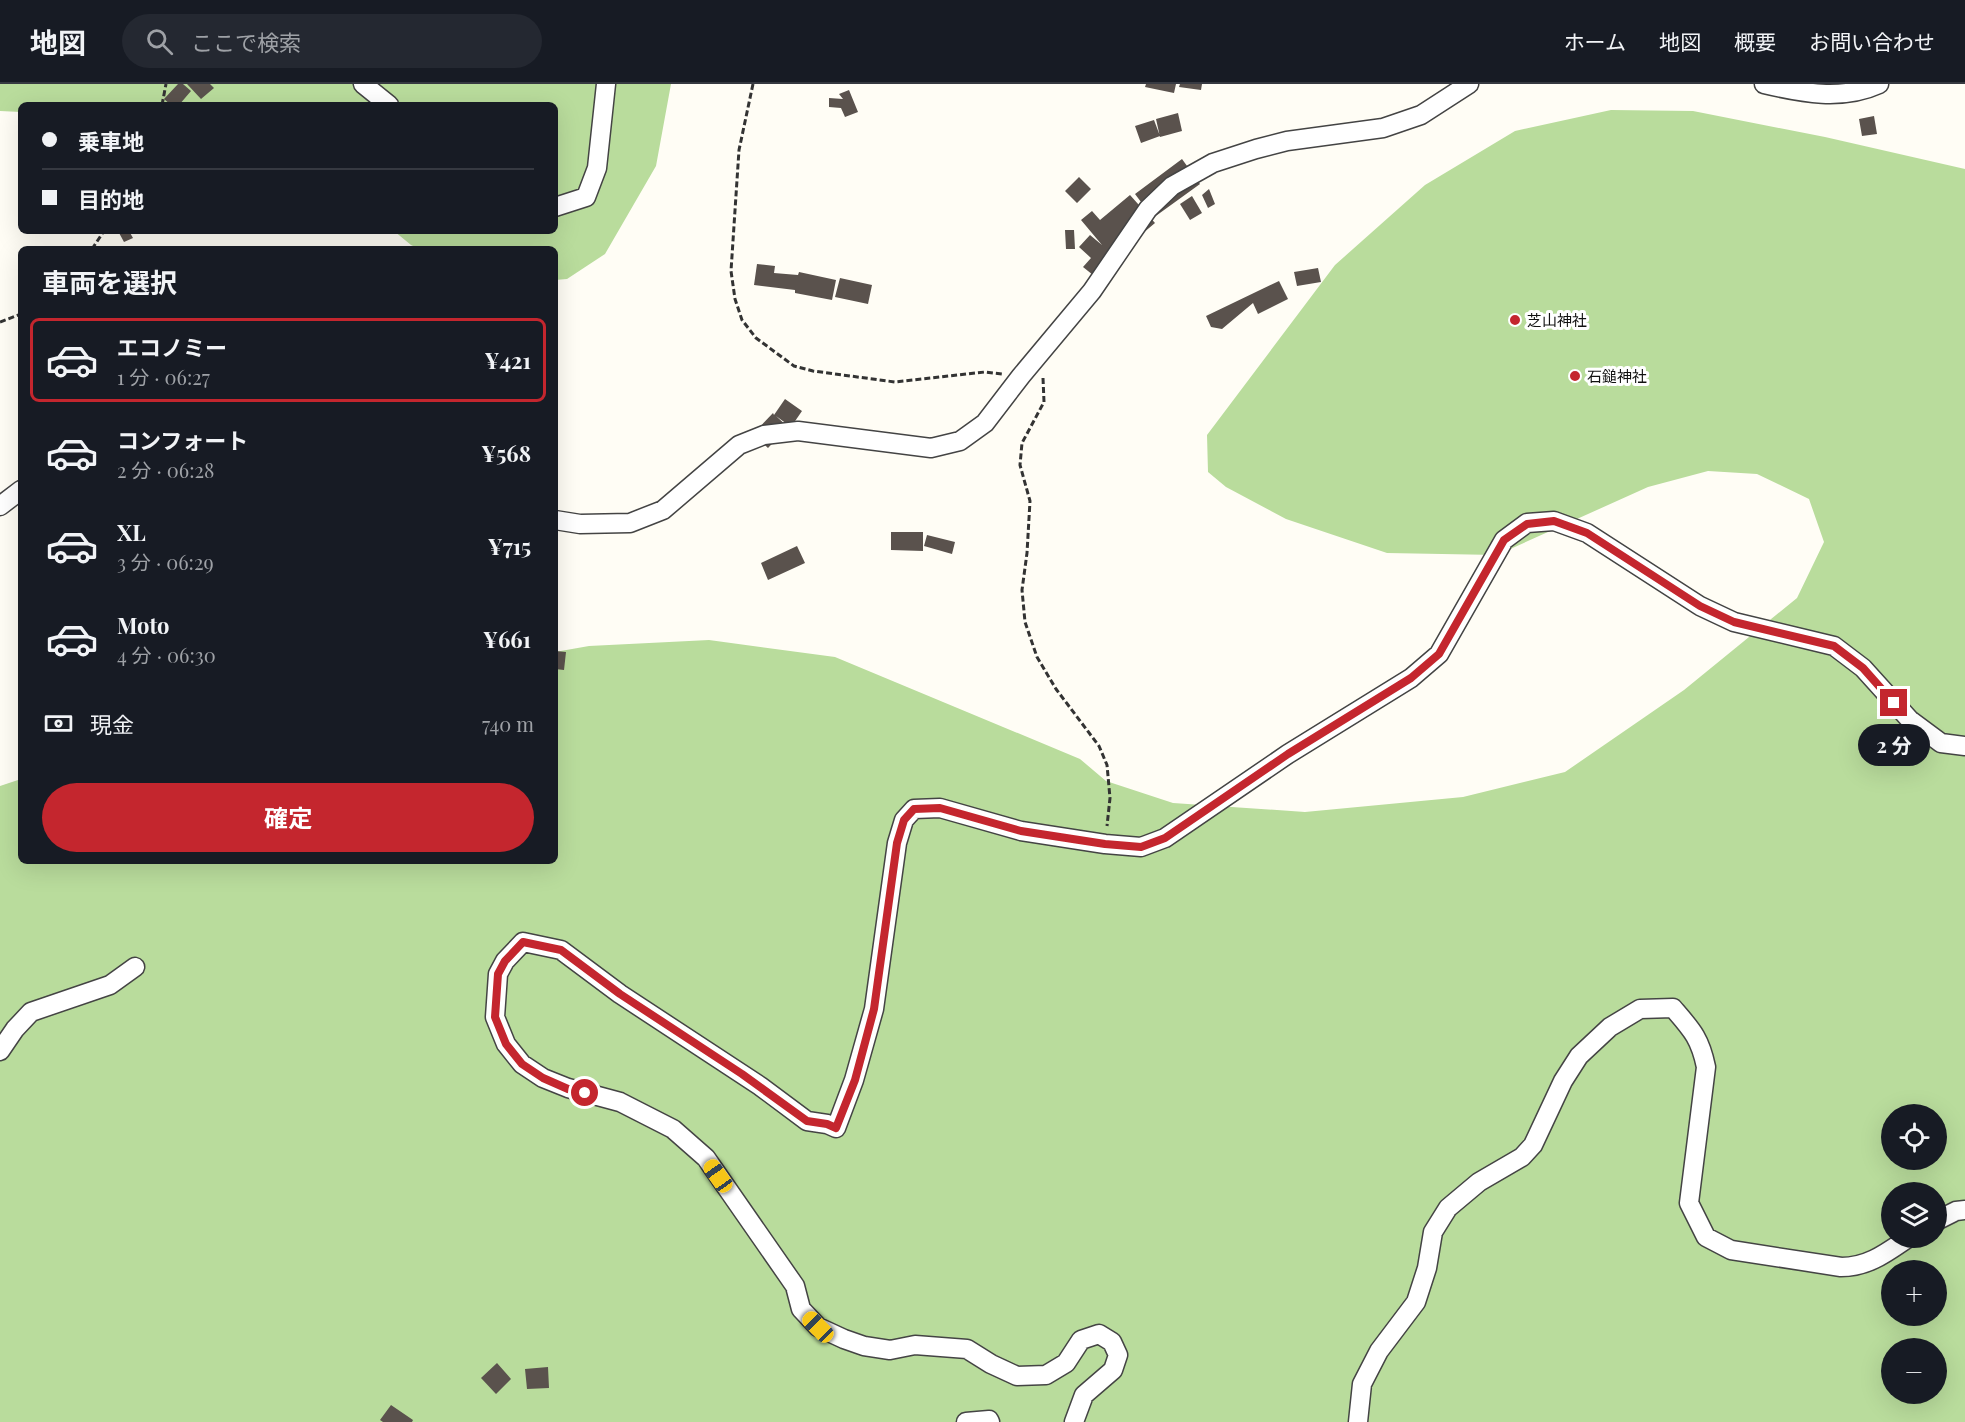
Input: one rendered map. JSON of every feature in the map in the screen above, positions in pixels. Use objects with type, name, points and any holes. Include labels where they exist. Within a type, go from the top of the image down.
[{"type":"street","points":[[363,84],[385,102]]},
{"type":"street","points":[[558,206],[586,197],[597,168],[606,84]]},
{"type":"street","points":[[558,520],[580,524],[630,523],[663,510],[739,445],[764,435],[798,430],[931,448],[960,441],[985,423],[1092,291],[1148,209],[1172,186],[1213,163],[1256,149],[1287,141],[1383,128],[1421,115],[1469,84]]},
{"type":"street","points":[[1764,84],[1832,95],[1866,90],[1879,84]]},
{"type":"street","points":[[0,506],[18,492]]},
{"type":"street","points":[[1074,1422],[1084,1395],[1113,1370],[1118,1354],[1112,1342],[1099,1334],[1081,1340],[1066,1363],[1046,1375],[1017,1376],[967,1349],[915,1345],[890,1350],[864,1346],[818,1327],[801,1309],[795,1286],[706,1158],[673,1129],[650,1116],[620,1102],[568,1089],[543,1078],[522,1064],[506,1044],[495,1017],[498,974],[505,961],[523,942],[561,950],[620,994],[750,1079],[807,1121],[836,1128],[855,1080],[874,1009],[897,843],[904,820],[914,809],[940,808],[1021,831],[1105,844],[1141,847],[1165,838],[1288,754],[1411,678],[1439,654],[1504,540],[1527,524],[1554,521],[1587,533],[1700,606],[1734,622],[1834,646],[1863,668],[1910,720],[1941,743],[1965,746]]},
{"type":"street","points":[[0,1051],[15,1029],[31,1012],[110,985],[135,967]]},
{"type":"street","points":[[1358,1422],[1362,1384],[1379,1351],[1416,1302],[1427,1269],[1433,1232],[1448,1208],[1479,1182],[1522,1156],[1533,1145],[1563,1082],[1579,1056],[1610,1027],[1640,1009],[1673,1008],[1694,1033],[1701,1046],[1706,1067],[1689,1203],[1706,1237],[1731,1250],[1841,1267],[1855,1267],[1877,1259],[1893,1248]]},
{"type":"street","points":[[1947,1216],[1965,1210]]},
{"type":"street","points":[[966,1422],[988,1420],[990,1422]]},
{"type":"path","points":[[162,102],[165,84]]},
{"type":"path","points":[[753,84],[739,150],[731,271],[735,299],[742,320],[756,338],[794,366],[813,371],[895,381],[985,372],[1022,376]]},
{"type":"path","points":[[0,322],[18,315]]},
{"type":"path","points":[[1036,359],[1044,380],[1044,402],[1022,442],[1020,465],[1030,501],[1022,590],[1025,622],[1037,657],[1056,689],[1099,746],[1107,765],[1110,798],[1105,844]]},
{"type":"green space","points":[[0,84],[671,84],[656,166],[605,254],[567,279],[558,280],[558,246],[413,246],[398,234],[558,234],[558,102],[18,102],[18,112],[0,111]]},
{"type":"green space","points":[[1611,110],[1693,111],[1825,137],[1965,169],[1965,1422],[0,1422],[0,786],[18,780],[18,864],[558,864],[558,651],[589,646],[709,640],[835,657],[1080,759],[1106,781],[1173,803],[1305,812],[1463,797],[1565,772],[1684,690],[1797,598],[1824,542],[1809,499],[1757,474],[1708,471],[1648,487],[1497,555],[1387,553],[1286,519],[1226,487],[1208,472],[1207,435],[1335,265],[1425,185],[1515,131]]},
{"type":"building","points":[[178,84],[183,84],[191,91],[182,102],[168,102],[164,99]]},
{"type":"building","points":[[187,84],[210,84],[214,88],[201,99]]},
{"type":"building","points":[[1146,84],[1176,84],[1174,93],[1145,87]]},
{"type":"building","points":[[1180,84],[1202,84],[1201,90],[1179,87]]},
{"type":"building","points":[[849,90],[858,112],[845,117],[841,108],[829,107],[829,98],[843,99],[839,94]]},
{"type":"building","points":[[1178,113],[1182,131],[1160,137],[1156,119]]},
{"type":"building","points":[[1874,116],[1877,134],[1862,136],[1859,119]]},
{"type":"building","points":[[1154,120],[1160,136],[1141,143],[1135,126]]},
{"type":"building","points":[[1182,159],[1200,184],[1153,218],[1135,194]]},
{"type":"building","points":[[1079,177],[1091,189],[1077,203],[1065,191]]},
{"type":"building","points":[[1209,189],[1215,204],[1208,208],[1202,195]]},
{"type":"building","points":[[1130,195],[1155,223],[1093,275],[1083,267],[1091,258],[1079,247],[1090,235],[1102,245],[1081,220],[1092,211],[1100,220]]},
{"type":"building","points":[[1192,196],[1202,213],[1190,220],[1180,204]]},
{"type":"building","points":[[1065,230],[1074,230],[1075,249],[1066,249]]},
{"type":"building","points":[[120,234],[131,234],[133,238],[124,242]]},
{"type":"building","points":[[757,264],[775,266],[774,273],[798,275],[799,272],[836,280],[832,300],[795,293],[795,290],[754,285]]},
{"type":"building","points":[[1318,268],[1321,282],[1297,286],[1294,272]]},
{"type":"building","points":[[840,278],[872,285],[868,304],[835,297]]},
{"type":"building","points":[[1279,281],[1288,299],[1258,314],[1253,303],[1222,329],[1211,327],[1206,316]]},
{"type":"building","points":[[785,399],[802,411],[791,427],[776,416],[788,427],[768,448],[753,434],[773,413],[774,415]]},
{"type":"building","points":[[891,532],[923,532],[923,551],[891,550]]},
{"type":"building","points":[[927,535],[955,542],[952,554],[924,546]]},
{"type":"building","points":[[797,546],[805,563],[768,580],[761,563]]},
{"type":"building","points":[[558,651],[566,652],[564,670],[558,669]]},
{"type":"building","points":[[497,1363],[511,1379],[496,1394],[481,1378]]},
{"type":"building","points":[[548,1367],[549,1388],[527,1389],[525,1369]]},
{"type":"building","points":[[391,1405],[413,1420],[412,1422],[383,1422],[380,1420]]},
{"type":"place","name":"芝山神社","points":[[1515,320]]},
{"type":"place","name":"石鎚神社","points":[[1575,376]]},
{"type":"route","points":[[585,1093],[568,1089],[543,1078],[522,1064],[506,1044],[495,1017],[498,974],[505,961],[523,942],[561,950],[620,994],[760,1086],[807,1121],[836,1128],[855,1080],[874,1009],[897,843],[904,820],[914,809],[940,808],[1021,831],[1105,844],[1141,847],[1165,838],[1288,754],[1411,678],[1439,654],[1504,540],[1527,524],[1554,521],[1587,533],[1700,606],[1734,622],[1834,646],[1863,668],[1894,703]]}]
